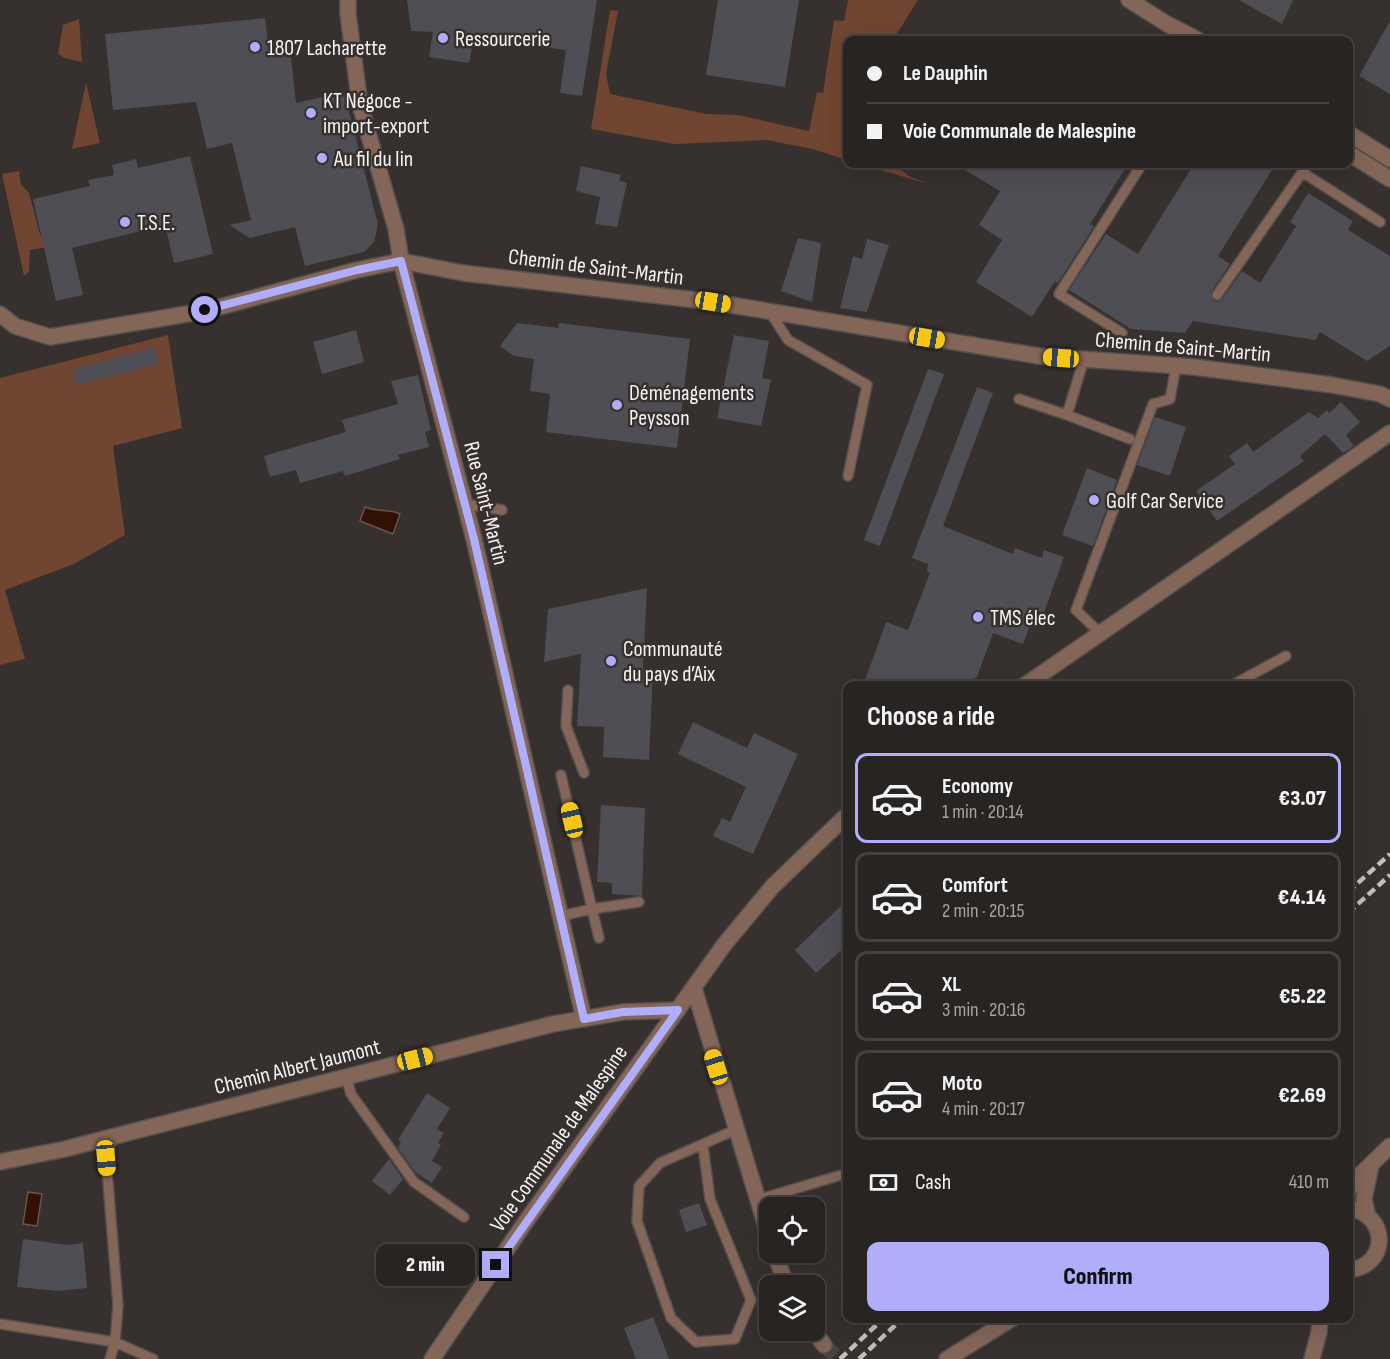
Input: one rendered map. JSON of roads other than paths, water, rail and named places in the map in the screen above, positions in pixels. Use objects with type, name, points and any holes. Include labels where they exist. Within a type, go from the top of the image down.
[{"type":"street","name":"Rue Saint-Martin","points":[[348,0],[360,105],[396,229],[401,261],[465,504],[584,1019]]},
{"type":"street","points":[[1129,0],[1190,36]]},
{"type":"street","points":[[1167,24],[1180,36]]},
{"type":"street","points":[[1353,136],[1390,159]]},
{"type":"street","points":[[1353,156],[1390,179]]},
{"type":"street","name":"Chemin de Saint-Martin","points":[[401,261],[463,273],[713,302],[1039,356],[1176,366],[1332,385],[1380,394],[1390,399]]},
{"type":"street","points":[[0,315],[15,326],[50,337],[205,310],[357,270],[401,261]]},
{"type":"street","points":[[1031,681],[1390,434]]},
{"type":"street","name":"Voie Communale de Malespine","points":[[432,1359],[522,1227],[724,945],[772,888],[843,819]]},
{"type":"street","points":[[694,988],[759,1206]]},
{"type":"street","name":"Chemin Albert Jaumont","points":[[0,1162],[114,1136],[553,1024],[623,1012],[678,1010]]},
{"type":"street","points":[[1353,1184],[1390,1146]]},
{"type":"street","points":[[1353,1272],[1366,1265],[1374,1257],[1379,1246],[1377,1222],[1364,1199],[1371,1165]]},
{"type":"street","points":[[1353,1210],[1377,1222]]},
{"type":"street","points":[[947,1359],[1005,1323]]},
{"type":"street","points":[[1312,1359],[1321,1323]]},
{"type":"street","points":[[821,1341],[824,1345]]},
{"type":"lane","points":[[1122,333],[1059,294],[1139,168]]},
{"type":"lane","points":[[1217,295],[1305,168],[1380,222]]},
{"type":"lane","points":[[770,312],[788,340],[867,385],[848,476]]},
{"type":"lane","points":[[1067,415],[1084,359]]},
{"type":"lane","points":[[1100,633],[1076,610],[1154,404],[1170,399],[1176,366]]},
{"type":"lane","points":[[1019,399],[1130,438]]},
{"type":"lane","points":[[465,504],[502,510]]},
{"type":"lane","points":[[1240,681],[1286,656]]},
{"type":"lane","points":[[568,690],[567,726],[584,773]]},
{"type":"lane","points":[[561,775],[599,938]]},
{"type":"lane","points":[[561,916],[639,902]]},
{"type":"lane","points":[[346,1077],[351,1094],[414,1182],[464,1216]]},
{"type":"lane","points":[[703,1146],[710,1199],[751,1300],[735,1339],[696,1342],[671,1318],[637,1221],[639,1185],[660,1163],[735,1130]]},
{"type":"lane","points":[[110,1359],[116,1342],[118,1305],[106,1158],[114,1136]]},
{"type":"lane","points":[[757,1200],[843,1174]]},
{"type":"lane","points":[[0,1324],[116,1342],[153,1359]]},
{"type":"tunnel","points":[[824,1345],[839,1359]]},
{"type":"railway","points":[[1353,887],[1390,854]]},
{"type":"railway","points":[[1353,908],[1390,875]]},
{"type":"railway","points":[[840,1359],[879,1323]]},
{"type":"railway","points":[[859,1359],[898,1323]]},
{"type":"place","name":"Ressourcerie","points":[[443,38]]},
{"type":"place","name":"1807 Lacharette","points":[[255,47]]},
{"type":"place","name":"KT Négoce - import-export","points":[[311,113]]},
{"type":"place","name":"Au fil du lin","points":[[322,158]]},
{"type":"place","name":"T.S.E.","points":[[125,222]]},
{"type":"place","name":"Déménagements Peysson","points":[[617,405]]},
{"type":"place","name":"Golf Car Service","points":[[1094,500]]},
{"type":"place","name":"TMS élec","points":[[978,617]]},
{"type":"place","name":"Communauté du pays d’Aix","points":[[611,661]]}]
